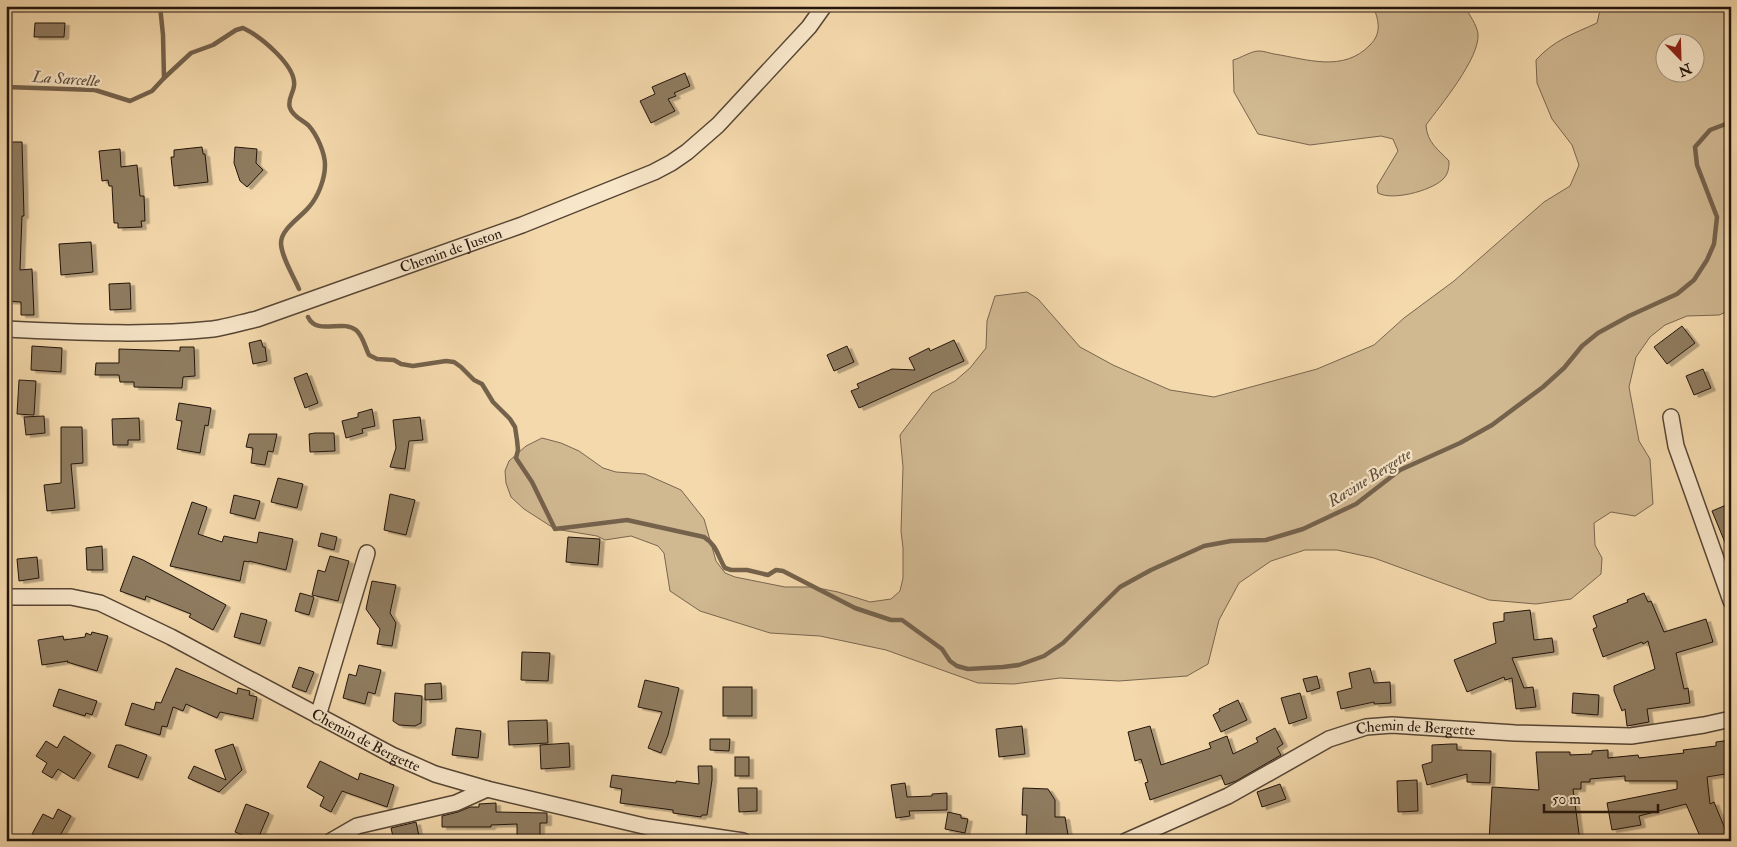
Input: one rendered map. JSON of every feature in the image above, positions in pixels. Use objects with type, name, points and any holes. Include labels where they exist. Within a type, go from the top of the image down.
[{"type":"street","name":"Chemin de Juston","points":[[6,328],[64,332],[169,332],[215,329],[257,319],[522,225],[654,172],[687,152],[718,125],[738,104],[809,27],[824,6]]},
{"type":"street","points":[[1671,417],[1676,446],[1731,601]]},
{"type":"street","points":[[318,716],[367,553]]},
{"type":"street","name":"Chemin de Bergette","points":[[6,596],[71,597],[100,603],[171,637],[392,755],[435,774],[487,790],[648,827],[743,841]]},
{"type":"street","name":"Chemin de Bergette","points":[[1126,841],[1228,796],[1330,739],[1366,727],[1392,725],[1515,733],[1631,736],[1731,719]]},
{"type":"street","points":[[331,841],[357,826],[456,803],[487,790]]},
{"type":"shaded area","points":[[1373,6],[1464,6],[1478,34],[1473,56],[1458,81],[1426,125],[1428,137],[1449,161],[1447,174],[1442,180],[1429,188],[1411,194],[1392,196],[1378,193],[1377,186],[1398,151],[1393,139],[1381,136],[1310,145],[1258,134],[1234,92],[1233,60],[1253,52],[1263,51],[1324,62],[1348,59],[1359,54],[1370,45],[1378,31],[1377,17]]},
{"type":"shaded area","points":[[1599,6],[1731,6],[1731,310],[1719,315],[1687,316],[1665,325],[1650,337],[1636,357],[1629,387],[1639,441],[1650,459],[1653,504],[1635,516],[1611,512],[1594,523],[1595,545],[1602,558],[1601,574],[1571,599],[1536,604],[1489,600],[1374,558],[1337,550],[1305,550],[1271,561],[1239,583],[1219,620],[1208,664],[1187,676],[1119,681],[1060,678],[1014,684],[978,683],[886,650],[820,636],[770,633],[700,611],[670,591],[664,553],[658,546],[631,536],[605,540],[597,536],[555,529],[524,509],[511,497],[506,483],[505,471],[509,461],[526,446],[542,438],[561,443],[579,451],[603,468],[616,472],[645,474],[681,490],[704,519],[716,561],[725,573],[735,577],[785,587],[813,587],[838,592],[870,602],[891,599],[900,591],[903,578],[901,531],[903,467],[900,435],[932,393],[955,381],[970,368],[986,348],[987,321],[995,296],[1027,292],[1038,299],[1080,347],[1113,365],[1170,390],[1214,397],[1317,369],[1374,345],[1404,318],[1454,281],[1544,202],[1570,186],[1579,165],[1572,145],[1552,119],[1537,83],[1536,60],[1557,42],[1597,23]]},
{"type":"building","points":[[35,23],[65,23],[64,37],[34,37]]},
{"type":"building","points":[[685,73],[690,86],[674,93],[676,96],[668,99],[675,111],[651,123],[640,101],[655,94],[652,87]]},
{"type":"building","points":[[6,142],[22,142],[24,216],[22,216],[20,270],[32,269],[34,315],[21,315],[21,302],[6,301],[6,231],[9,231]]},
{"type":"building","points":[[202,147],[203,154],[205,154],[208,182],[174,186],[171,157],[174,157],[174,150]]},
{"type":"building","points":[[235,147],[257,149],[256,163],[263,170],[247,187],[240,181],[234,163]]},
{"type":"building","points":[[120,149],[121,167],[137,165],[140,196],[144,196],[145,221],[141,221],[142,227],[118,228],[118,223],[114,223],[112,186],[109,186],[108,180],[102,181],[99,151]]},
{"type":"building","points":[[91,242],[93,272],[61,275],[59,244]]},
{"type":"building","points":[[130,283],[131,309],[110,310],[109,284]]},
{"type":"building","points":[[1682,326],[1695,343],[1667,364],[1654,347]]},
{"type":"building","points":[[261,340],[263,347],[265,347],[267,361],[253,364],[249,343]]},
{"type":"building","points":[[954,340],[964,361],[859,408],[851,391],[859,388],[857,384],[892,369],[915,370],[909,358],[929,348],[930,351]]},
{"type":"building","points":[[32,346],[62,348],[61,372],[31,370]]},
{"type":"building","points":[[847,346],[854,362],[834,371],[827,355]]},
{"type":"building","points":[[180,347],[194,347],[195,376],[183,377],[182,388],[134,387],[134,382],[120,382],[119,375],[95,375],[96,363],[119,363],[119,349],[180,351]]},
{"type":"building","points":[[1703,369],[1711,388],[1694,395],[1686,376]]},
{"type":"building","points":[[307,373],[318,403],[305,408],[294,378]]},
{"type":"building","points":[[19,380],[36,381],[34,415],[17,414]]},
{"type":"building","points":[[179,403],[211,408],[208,426],[205,425],[200,453],[177,449],[182,421],[176,420]]},
{"type":"building","points":[[372,409],[375,426],[362,429],[363,433],[346,438],[342,421],[358,417],[358,413]]},
{"type":"building","points":[[44,416],[45,433],[26,435],[24,417]]},
{"type":"building","points":[[420,417],[423,440],[409,441],[405,469],[390,467],[396,448],[393,420]]},
{"type":"building","points":[[139,418],[140,440],[128,440],[128,445],[113,445],[112,419]]},
{"type":"building","points":[[61,427],[82,427],[83,463],[71,464],[75,508],[47,511],[44,485],[61,483]]},
{"type":"building","points":[[334,433],[335,451],[310,452],[309,434]]},
{"type":"building","points":[[249,434],[277,434],[273,452],[268,451],[265,465],[251,463],[253,448],[246,447]]},
{"type":"building","points":[[278,478],[303,484],[297,508],[271,502]]},
{"type":"building","points":[[390,494],[415,500],[406,535],[384,530]]},
{"type":"building","points":[[234,495],[260,501],[255,519],[230,513]]},
{"type":"building","points":[[192,502],[207,507],[198,534],[222,542],[224,536],[257,543],[259,532],[293,539],[286,570],[244,561],[240,581],[170,566]]},
{"type":"building","points":[[1731,503],[1731,557],[1712,511]]},
{"type":"building","points":[[321,533],[337,537],[334,550],[318,546]]},
{"type":"building","points":[[568,537],[600,539],[598,565],[566,562]]},
{"type":"building","points":[[102,546],[103,570],[87,570],[86,548]]},
{"type":"building","points":[[133,556],[226,605],[213,630],[189,617],[191,614],[146,596],[145,600],[120,591]]},
{"type":"building","points":[[330,556],[349,561],[338,601],[312,595],[318,570],[325,572]]},
{"type":"building","points":[[37,557],[39,578],[19,581],[17,559]]},
{"type":"building","points":[[372,581],[396,585],[390,613],[396,623],[392,646],[377,644],[380,629],[366,609]]},
{"type":"building","points":[[300,593],[314,597],[309,615],[295,611]]},
{"type":"building","points":[[1644,593],[1648,602],[1651,601],[1664,632],[1706,619],[1713,642],[1676,653],[1684,689],[1688,688],[1690,703],[1647,709],[1649,722],[1627,726],[1625,709],[1622,711],[1614,691],[1614,686],[1655,669],[1648,641],[1603,657],[1593,629],[1597,627],[1593,616],[1628,602],[1627,600]]},
{"type":"building","points":[[1530,610],[1534,640],[1552,638],[1554,652],[1512,658],[1524,688],[1533,687],[1536,707],[1516,709],[1512,678],[1505,680],[1504,677],[1467,692],[1454,660],[1496,643],[1493,623],[1504,621],[1504,613]]},
{"type":"building","points":[[241,613],[267,620],[260,644],[234,637]]},
{"type":"building","points":[[92,632],[108,636],[97,671],[68,661],[42,665],[38,640],[63,636],[64,640],[85,637],[86,633],[91,635]]},
{"type":"building","points":[[522,652],[550,653],[548,681],[521,680]]},
{"type":"building","points":[[359,665],[381,670],[375,694],[368,692],[365,704],[343,698],[349,674],[356,676]]},
{"type":"building","points":[[299,667],[314,672],[306,692],[292,687]]},
{"type":"building","points":[[176,668],[237,694],[238,688],[250,691],[249,695],[257,697],[253,719],[220,712],[217,718],[186,704],[183,711],[173,707],[167,727],[162,726],[160,735],[125,725],[132,703],[154,710],[156,702],[161,703]]},
{"type":"building","points":[[1370,668],[1374,683],[1390,682],[1391,703],[1374,704],[1374,702],[1341,709],[1337,692],[1352,688],[1349,673]]},
{"type":"building","points":[[1317,676],[1320,688],[1307,692],[1303,679]]},
{"type":"building","points":[[645,680],[679,688],[668,735],[661,753],[648,748],[662,712],[638,707]]},
{"type":"building","points":[[441,683],[442,699],[425,700],[425,684]]},
{"type":"building","points":[[723,687],[752,687],[752,716],[723,716]]},
{"type":"building","points":[[59,689],[97,701],[92,715],[86,713],[85,716],[53,706]]},
{"type":"building","points":[[395,693],[422,696],[421,723],[415,726],[399,725],[393,721]]},
{"type":"building","points":[[1300,693],[1307,718],[1289,724],[1281,698]]},
{"type":"building","points":[[1573,693],[1599,695],[1598,715],[1572,713]]},
{"type":"building","points":[[1238,700],[1247,720],[1221,732],[1213,715],[1220,711],[1219,709]]},
{"type":"building","points":[[547,720],[548,743],[509,745],[508,721]]},
{"type":"building","points":[[1022,726],[1025,754],[999,757],[996,729]]},
{"type":"building","points":[[1150,726],[1161,765],[1211,748],[1209,743],[1227,736],[1233,754],[1258,742],[1256,738],[1275,728],[1283,744],[1277,748],[1281,755],[1236,781],[1225,785],[1221,775],[1150,800],[1145,783],[1148,782],[1141,759],[1135,761],[1128,732]]},
{"type":"building","points":[[456,728],[481,731],[478,758],[452,755]]},
{"type":"building","points":[[64,736],[91,753],[74,779],[58,769],[52,778],[42,772],[47,763],[36,756],[46,741],[57,748]]},
{"type":"building","points":[[710,739],[730,739],[729,751],[710,750]]},
{"type":"building","points":[[1731,740],[1731,773],[1707,777],[1710,804],[1714,802],[1730,841],[1702,841],[1686,804],[1639,816],[1641,825],[1612,830],[1607,803],[1677,789],[1677,781],[1625,781],[1625,776],[1590,779],[1590,782],[1581,782],[1581,789],[1573,789],[1580,841],[1489,841],[1492,787],[1539,790],[1536,752],[1570,752],[1570,755],[1592,754],[1592,751],[1608,750],[1608,758],[1638,755],[1639,758],[1684,753],[1683,750],[1716,746],[1716,742]]},
{"type":"building","points":[[569,743],[570,767],[541,769],[540,745]]},
{"type":"building","points":[[233,744],[242,770],[219,792],[188,778],[194,766],[226,780],[215,750]]},
{"type":"building","points":[[1457,744],[1457,750],[1491,751],[1490,783],[1467,782],[1467,774],[1427,785],[1422,765],[1432,762],[1432,745]]},
{"type":"building","points":[[116,745],[121,745],[147,755],[138,778],[108,767]]},
{"type":"building","points":[[735,757],[749,757],[749,776],[735,776]]},
{"type":"building","points":[[320,761],[358,780],[360,773],[394,785],[387,807],[342,791],[331,812],[320,806],[324,797],[307,787]]},
{"type":"building","points":[[698,766],[712,766],[707,815],[702,815],[701,817],[673,813],[673,810],[620,803],[622,789],[610,787],[612,775],[699,784]]},
{"type":"building","points":[[1417,780],[1418,811],[1398,812],[1397,781]]},
{"type":"building","points":[[905,783],[907,797],[947,793],[947,810],[909,811],[910,816],[896,818],[891,785]]},
{"type":"building","points":[[1280,784],[1286,799],[1262,807],[1257,792]]},
{"type":"building","points":[[738,788],[757,788],[757,811],[739,812]]},
{"type":"building","points":[[1023,788],[1048,789],[1055,800],[1055,817],[1065,817],[1069,841],[1026,839],[1027,815],[1022,815]]},
{"type":"building","points":[[496,803],[496,812],[547,813],[547,823],[540,823],[540,838],[517,837],[517,824],[491,825],[491,827],[442,827],[442,816],[470,807],[479,807],[479,804]]},
{"type":"building","points":[[246,804],[269,813],[257,841],[235,832]]},
{"type":"building","points":[[58,809],[71,816],[57,841],[32,841],[35,835],[32,834],[43,814],[53,819]]},
{"type":"building","points":[[948,812],[968,819],[965,833],[945,829]]},
{"type":"building","points":[[416,822],[420,841],[394,841],[391,828]]},
{"type":"waterway","name":"La Sarcelle","points":[[6,87],[95,90],[130,101],[152,91],[164,78],[160,6]]},
{"type":"waterway","name":"Ravine Bergette","points":[[164,78],[191,53],[213,45],[236,30],[243,28],[276,52],[290,70],[294,86],[289,105],[290,108],[293,114],[309,126],[315,134],[325,160],[325,170],[318,193],[306,211],[288,228],[282,238],[283,254],[299,289]]},
{"type":"waterway","name":"Ravine Bergette","points":[[308,317],[317,326],[344,326],[356,330],[362,338],[369,355],[377,359],[394,360],[401,364],[413,366],[446,361],[454,362],[474,380],[482,384],[493,402],[510,419],[515,427],[518,450],[516,458],[532,482],[555,529],[627,520],[704,537],[715,547],[725,568],[747,570],[768,575],[776,570],[783,571],[855,608],[891,620],[902,620],[942,649],[950,661],[957,666],[968,669],[1019,665],[1044,656],[1063,643],[1120,587],[1151,570],[1204,546],[1231,541],[1266,540],[1303,529],[1356,504],[1400,470],[1460,443],[1492,425],[1543,387],[1564,368],[1582,346],[1598,333],[1629,316],[1677,294],[1694,280],[1707,260],[1714,244],[1717,217],[1697,165],[1695,147],[1710,130],[1731,122]]}]
